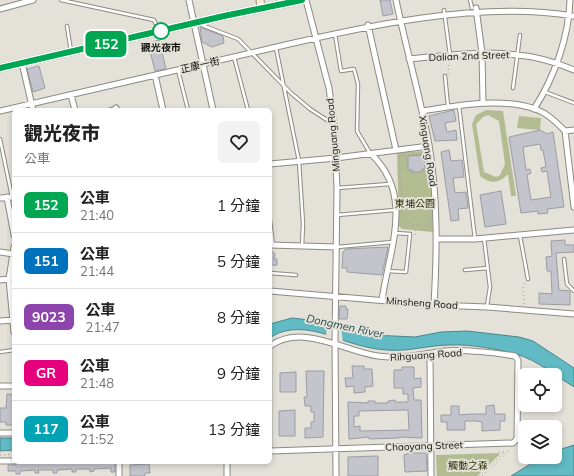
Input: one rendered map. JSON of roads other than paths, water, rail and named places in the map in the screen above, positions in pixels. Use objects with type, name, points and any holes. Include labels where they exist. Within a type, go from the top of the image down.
[{"type":"street","points":[[0,9],[33,0]]},
{"type":"street","points":[[188,0],[213,108]]},
{"type":"street","points":[[260,0],[261,8]]},
{"type":"street","points":[[0,68],[194,23],[302,0]]},
{"type":"street","name":"Minguang Road","points":[[306,0],[329,88],[334,125],[337,188],[335,297],[336,476]]},
{"type":"street","name":"Xinguang Road","points":[[396,0],[429,146],[436,201],[434,305]]},
{"type":"street","points":[[534,109],[545,92],[560,51],[570,0]]},
{"type":"street","name":"正康一街","points":[[14,108],[335,33],[444,10],[493,6],[542,10],[574,16]]},
{"type":"street","points":[[474,8],[482,53],[483,103]]},
{"type":"street","points":[[368,26],[396,150]]},
{"type":"street","name":"Dalian 2nd Street","points":[[409,59],[482,53],[518,54],[556,62],[574,70]]},
{"type":"street","points":[[22,63],[33,108]]},
{"type":"street","points":[[156,75],[163,108]]},
{"type":"street","points":[[71,94],[74,108]]},
{"type":"street","points":[[422,111],[458,105],[483,103],[534,109],[545,114],[565,131],[574,207]]},
{"type":"street","name":"正康一街","points":[[0,111],[12,108]]},
{"type":"street","points":[[565,131],[574,130]]},
{"type":"street","points":[[272,164],[336,158],[429,146]]},
{"type":"street","points":[[371,154],[388,174],[392,184],[396,210],[394,242],[382,300]]},
{"type":"street","points":[[0,198],[11,197],[12,212]]},
{"type":"street","points":[[436,239],[475,239],[574,230]]},
{"type":"street","points":[[272,245],[337,247]]},
{"type":"street","points":[[0,252],[12,254]]},
{"type":"street","points":[[0,280],[12,278]]},
{"type":"street","name":"Minsheng Road","points":[[272,291],[434,305],[487,306],[574,314]]},
{"type":"street","points":[[0,321],[12,320]]},
{"type":"street","name":"Rihguang Road","points":[[272,345],[284,338],[302,336],[335,342],[386,357],[430,355],[452,351],[515,356],[518,360],[518,368]]},
{"type":"street","points":[[430,355],[431,476]]},
{"type":"street","name":"Chaoyang Street","points":[[272,451],[513,443],[516,441],[518,379]]},
{"type":"street","points":[[0,386],[12,386]]},
{"type":"street","points":[[0,433],[12,433]]},
{"type":"street","points":[[0,461],[12,460]]},
{"type":"street","points":[[119,464],[119,476]]},
{"type":"street","points":[[227,464],[227,476]]},
{"type":"lane","points":[[61,0],[154,20],[159,31]]},
{"type":"lane","points":[[470,0],[474,8]]},
{"type":"lane","points":[[444,10],[449,55]]},
{"type":"lane","points":[[194,23],[208,26],[238,39],[310,110],[334,125]]},
{"type":"lane","points":[[67,26],[71,52]]},
{"type":"lane","points":[[335,33],[341,71],[354,69],[358,84],[357,131],[371,154]]},
{"type":"lane","points":[[513,88],[520,35]]},
{"type":"lane","points":[[276,47],[300,161],[303,224],[302,246]]},
{"type":"lane","points":[[234,57],[247,108]]},
{"type":"lane","points":[[178,70],[188,108]]},
{"type":"lane","points":[[446,75],[448,107]]},
{"type":"lane","points":[[545,92],[574,103]]},
{"type":"lane","points":[[458,105],[475,239]]},
{"type":"lane","points":[[0,139],[11,197]]},
{"type":"lane","points":[[337,188],[392,184]]},
{"type":"lane","points":[[337,214],[396,210]]},
{"type":"lane","points":[[388,271],[406,272],[410,234],[395,233]]},
{"type":"lane","points":[[520,235],[528,278]]},
{"type":"lane","points":[[484,238],[490,287],[487,306]]},
{"type":"lane","points":[[337,247],[394,242]]},
{"type":"lane","points":[[564,259],[568,284],[574,291]]},
{"type":"lane","points":[[465,270],[488,268]]},
{"type":"lane","points":[[272,273],[296,274]]},
{"type":"lane","points":[[0,352],[12,350]]},
{"type":"water","points":[[292,318],[310,320],[352,332],[372,335],[415,337],[441,332],[467,331],[519,337],[533,341],[574,368],[574,387],[562,379],[562,368],[545,368],[516,354],[483,347],[450,345],[403,350],[379,349],[356,344],[318,332],[304,330],[290,330],[272,337],[272,323]]},
{"type":"water","points":[[0,438],[12,438],[12,450],[0,451]]},
{"type":"water","points":[[574,445],[574,476],[511,476],[531,464],[562,464],[562,449]]},
{"type":"place","name":"觀光夜市","points":[[161,31]]},
{"type":"park label","name":"東埔公園","points":[[415,203]]},
{"type":"park label","name":"觸動之森","points":[[468,465]]},
{"type":"water label","name":"Dongmen River","points":[[345,326]]}]
